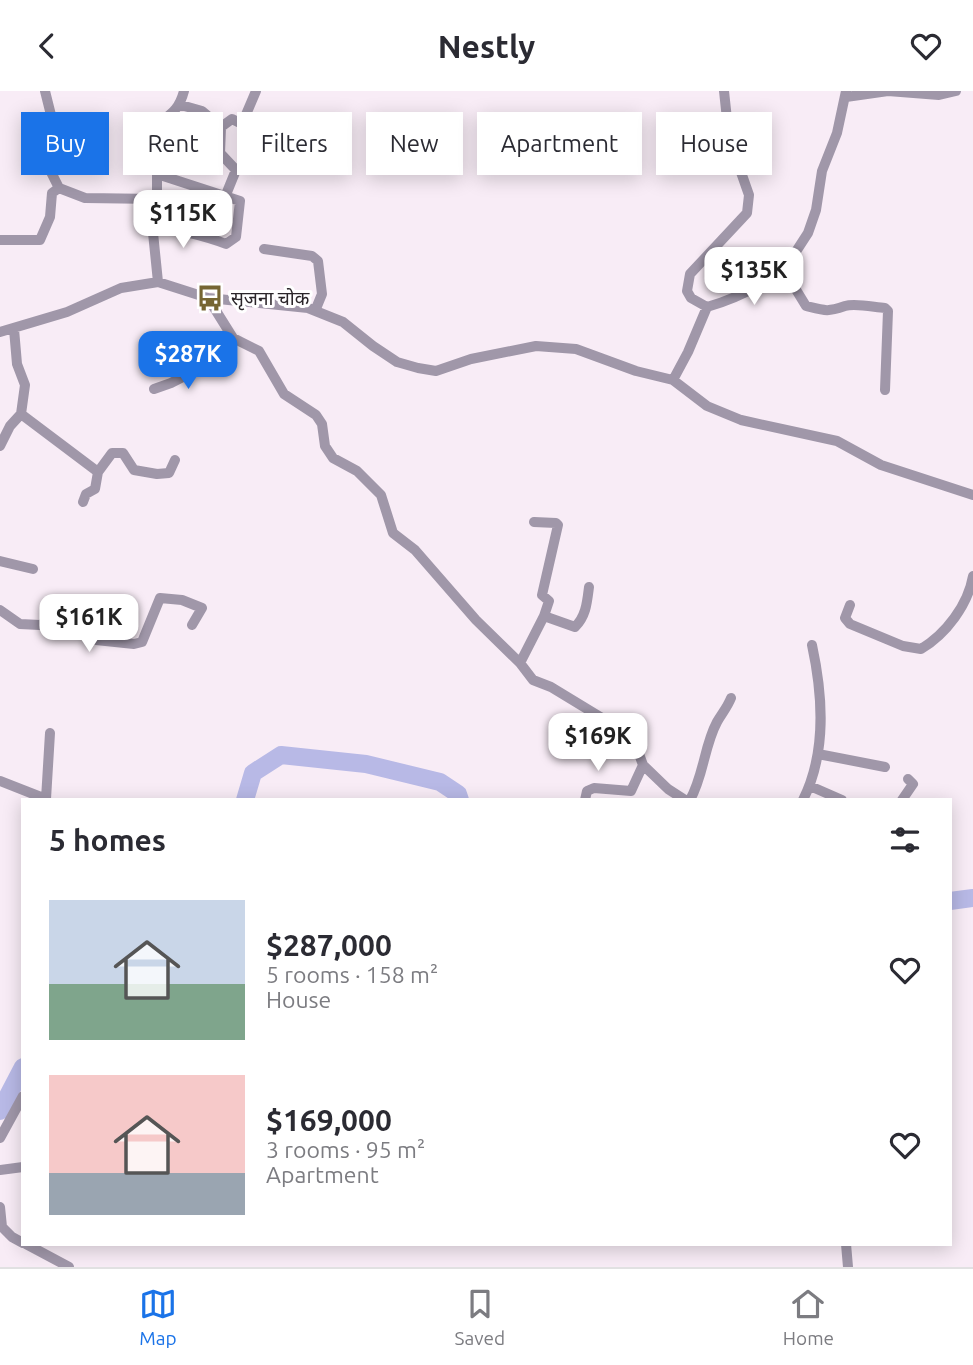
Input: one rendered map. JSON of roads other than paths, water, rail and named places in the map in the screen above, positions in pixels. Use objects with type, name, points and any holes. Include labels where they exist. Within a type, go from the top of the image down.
[{"type":"street","points":[[46,91],[53,123],[49,168],[59,188],[85,198],[157,199]]},
{"type":"street","points":[[175,112],[181,105],[184,91]]},
{"type":"street","points":[[223,126],[232,119],[242,124],[256,91]]},
{"type":"street","points":[[724,91],[729,138],[750,195],[747,213],[690,274],[687,291],[691,298],[707,307],[754,290],[784,270],[808,233],[816,210],[822,171],[837,133],[846,94],[888,92],[939,95],[956,91]]},
{"type":"street","points":[[181,105],[203,112]]},
{"type":"street","points":[[223,156],[236,170],[225,197]]},
{"type":"street","points":[[157,175],[157,199],[152,223],[158,282]]},
{"type":"street","points":[[152,223],[183,234],[211,238],[226,244],[236,237],[240,201],[160,175]]},
{"type":"street","points":[[0,240],[40,240],[50,217],[52,193],[59,188]]},
{"type":"street","points":[[264,249],[313,256],[318,261],[321,294],[315,311]]},
{"type":"street","points":[[784,270],[806,306],[829,311],[838,311],[846,306],[885,308],[888,311],[885,390]]},
{"type":"street","points":[[0,332],[67,312],[121,288],[158,282],[208,298],[308,308],[343,322],[373,347],[397,362],[418,369],[436,371],[471,359],[537,346],[576,349],[636,371],[673,380],[707,406],[741,420],[837,441],[881,465],[973,495]]},
{"type":"street","points":[[208,298],[233,338],[259,351],[284,394],[316,415],[322,424],[324,446],[332,458],[357,471],[382,495],[393,533],[415,549],[476,620],[520,663],[533,680],[551,687],[602,718],[639,754],[643,765],[668,789],[684,798]]},
{"type":"street","points":[[673,380],[707,307]]},
{"type":"street","points":[[0,446],[10,426],[21,414],[25,385],[18,364],[14,329]]},
{"type":"street","points":[[154,389],[210,363]]},
{"type":"street","points":[[21,414],[98,471]]},
{"type":"street","points":[[83,502],[86,494],[95,489],[98,471],[111,453],[123,453],[134,470],[157,474],[170,473],[175,460]]},
{"type":"street","points":[[520,663],[544,616],[548,601],[542,595],[558,525],[534,522]]},
{"type":"street","points":[[0,561],[33,569]]},
{"type":"street","points":[[850,605],[845,618],[849,624],[904,646],[921,649],[950,624],[963,605],[973,576]]},
{"type":"street","points":[[544,616],[575,627],[586,608],[589,587]]},
{"type":"street","points":[[0,610],[20,624],[40,625],[56,616],[69,618],[90,627],[96,640],[134,644],[142,642],[160,598],[182,600],[202,608],[192,625]]},
{"type":"street","points":[[804,798],[810,786],[822,727],[819,676],[812,645]]},
{"type":"street","points":[[689,798],[697,787],[718,720],[726,711],[731,698]]},
{"type":"street","points":[[46,798],[50,733]]},
{"type":"street","points":[[818,754],[885,767]]},
{"type":"street","points":[[585,798],[587,791],[594,789],[630,795],[643,765]]},
{"type":"street","points":[[903,798],[913,784],[908,779]]},
{"type":"street","points":[[0,781],[41,798]]},
{"type":"street","points":[[810,786],[837,798]]},
{"type":"street","points":[[0,1138],[21,1100]]},
{"type":"street","points":[[0,1170],[21,1167]]},
{"type":"street","points":[[0,1207],[2,1227],[21,1242]]},
{"type":"street","points":[[30,1246],[69,1267]]},
{"type":"street","points":[[846,1246],[848,1267]]},
{"type":"waterway","points":[[246,798],[253,773],[281,755],[366,764],[440,782],[458,794],[459,798]]},
{"type":"waterway","points":[[952,901],[973,898]]},
{"type":"waterway","points":[[0,1111],[21,1071]]},
{"type":"place","name":"सृजना चोक","points":[[210,298]]}]
